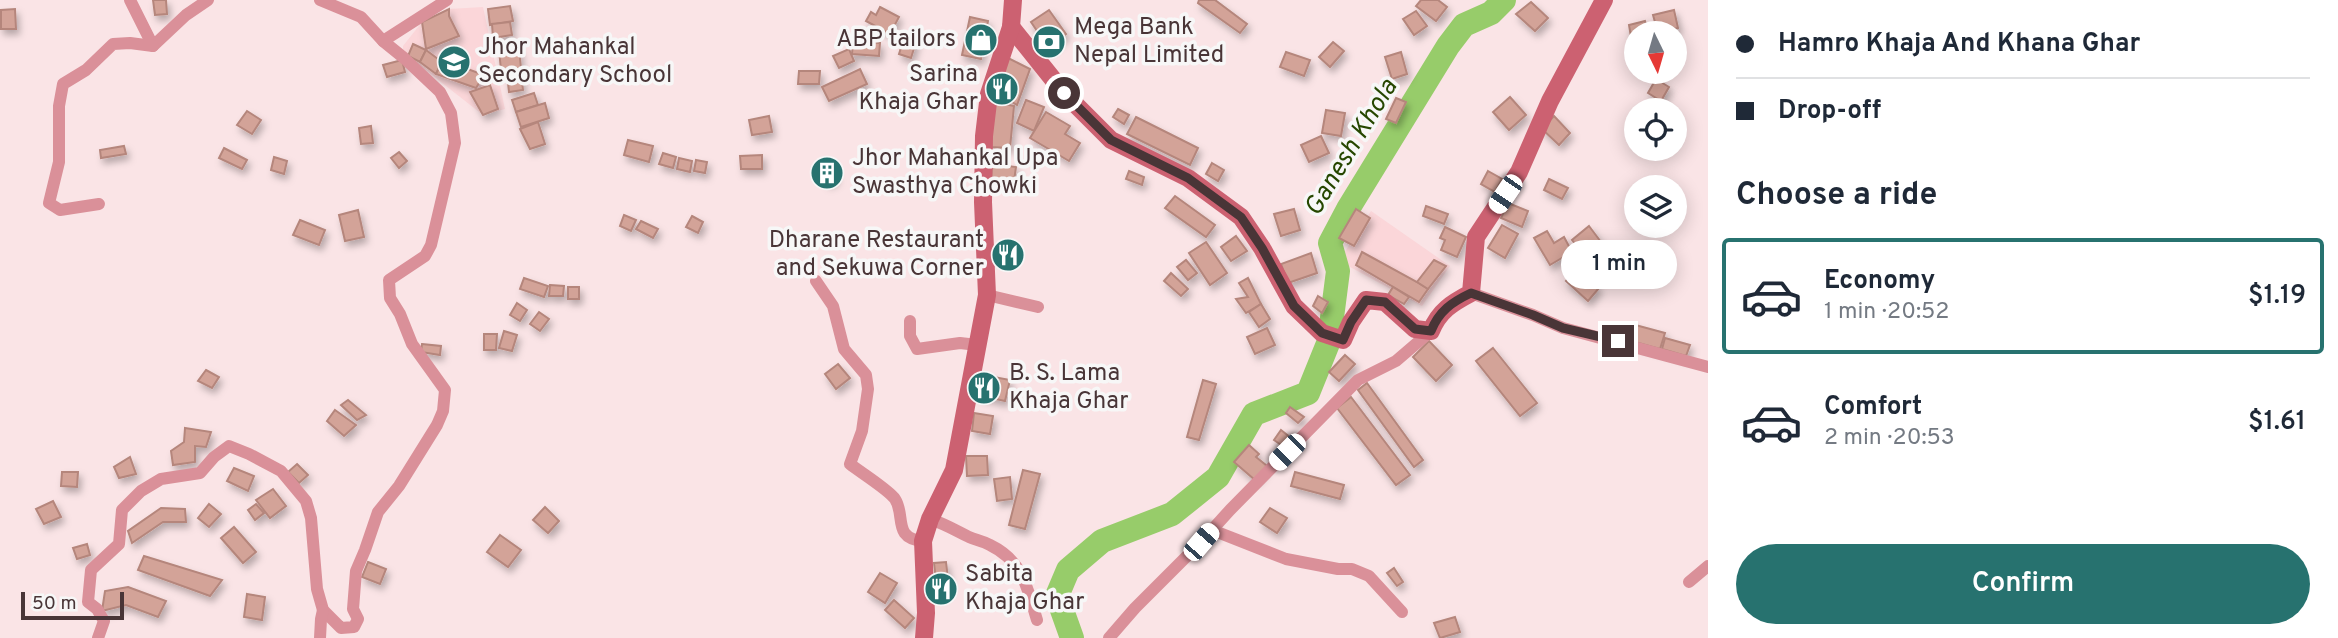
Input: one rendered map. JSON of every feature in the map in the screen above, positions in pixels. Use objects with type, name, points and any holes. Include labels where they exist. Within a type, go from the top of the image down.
[{"type":"street","points":[[130,0],[153,46]]},
{"type":"street","points":[[153,46],[186,15],[208,0]]},
{"type":"street","points":[[320,0],[361,17],[383,41],[440,92],[451,113],[455,143],[431,245],[425,256],[389,280],[388,291],[412,344],[445,390],[443,411],[399,485],[377,512],[356,571],[353,609],[358,619],[354,627],[341,628],[323,610]]},
{"type":"street","points":[[383,41],[447,0]]},
{"type":"street","points":[[923,638],[926,613],[923,541],[930,519],[954,470],[987,295],[983,202],[984,136],[989,94],[1011,27],[1013,0]]},
{"type":"street","points":[[1471,293],[1476,237],[1519,172],[1550,101],[1604,0]]},
{"type":"street","points":[[1011,27],[1064,93],[1111,140],[1188,178],[1241,217],[1262,248],[1294,306],[1322,333],[1343,340],[1366,300],[1385,302],[1415,329],[1431,331]]},
{"type":"street","points":[[99,204],[60,210],[49,203],[59,162],[59,106],[63,84],[86,70],[113,44],[153,46]]},
{"type":"street","points":[[816,281],[833,306],[844,349],[866,375],[868,390],[862,431],[850,464],[897,500],[905,535],[923,541]]},
{"type":"street","points":[[1110,638],[1135,608],[1358,380],[1396,361],[1431,331],[1436,318],[1451,303],[1471,293],[1563,328],[1708,368]]},
{"type":"street","points":[[987,295],[1038,307]]},
{"type":"street","points":[[910,321],[910,336],[917,349],[960,344],[977,345]]},
{"type":"street","points":[[97,638],[104,621],[97,609],[88,602],[91,570],[119,544],[122,510],[141,491],[161,479],[200,473],[214,457],[229,446],[281,471],[306,502],[311,518],[317,589],[323,610],[320,638]]},
{"type":"street","points":[[930,519],[989,544],[1010,558],[1024,577],[1037,620]]},
{"type":"street","points":[[1212,530],[1286,559],[1352,569],[1369,576],[1402,612]]},
{"type":"street","points":[[1689,582],[1708,566]]},
{"type":"shaded area","name":"Jhor Mahankal Secondary School","points":[[483,7],[505,109],[483,115],[403,52],[403,46],[422,22],[449,9]]},
{"type":"shaded area","points":[[1371,211],[1450,266],[1422,306],[1339,261]]},
{"type":"building","points":[[153,0],[166,0],[167,14],[155,15]]},
{"type":"building","points":[[1199,0],[1215,0],[1247,24],[1240,33],[1198,3]]},
{"type":"building","points":[[1421,0],[1438,0],[1447,7],[1436,21],[1416,6]]},
{"type":"building","points":[[1531,2],[1548,18],[1535,31],[1516,14]]},
{"type":"building","points":[[510,6],[513,21],[490,25],[488,9]]},
{"type":"building","points":[[880,7],[899,17],[890,34],[866,21],[871,12],[876,15]]},
{"type":"building","points":[[15,9],[16,29],[1,29],[1,10]]},
{"type":"building","points":[[449,9],[449,16],[459,36],[426,49],[422,22]]},
{"type":"building","points":[[1049,10],[1066,34],[1048,47],[1031,22]]},
{"type":"building","points":[[1674,10],[1676,21],[1655,21],[1653,15]]},
{"type":"building","points":[[1416,11],[1427,26],[1414,35],[1403,19]]},
{"type":"building","points":[[970,17],[988,21],[981,59],[962,55]]},
{"type":"building","points":[[510,22],[512,35],[493,38],[492,24]]},
{"type":"building","points":[[904,38],[916,42],[911,58],[899,54]]},
{"type":"building","points":[[853,41],[880,43],[879,56],[852,54]]},
{"type":"building","points":[[1333,42],[1344,51],[1330,67],[1319,57]]},
{"type":"building","points":[[413,44],[426,50],[420,62],[408,56]]},
{"type":"building","points":[[519,49],[521,68],[501,70],[499,50]]},
{"type":"building","points":[[849,49],[854,61],[839,68],[833,56]]},
{"type":"building","points":[[426,50],[442,62],[436,74],[420,62]]},
{"type":"building","points":[[1286,52],[1310,60],[1304,76],[1280,67]]},
{"type":"building","points":[[1401,52],[1407,74],[1392,79],[1385,57]]},
{"type":"building","points":[[1008,58],[1030,69],[1017,105],[994,91]]},
{"type":"building","points":[[402,60],[405,72],[387,77],[383,65]]},
{"type":"building","points":[[443,60],[484,75],[476,88],[436,74]]},
{"type":"building","points":[[860,69],[867,84],[829,101],[822,87]]},
{"type":"building","points":[[799,71],[820,71],[819,84],[798,84]]},
{"type":"building","points":[[521,73],[523,90],[509,92],[507,74]]},
{"type":"building","points":[[1653,84],[1669,87],[1663,98],[1656,98],[1648,93]]},
{"type":"building","points":[[490,85],[498,109],[483,115],[470,92]]},
{"type":"building","points":[[534,93],[538,105],[516,112],[512,100]]},
{"type":"building","points":[[1510,97],[1526,115],[1509,130],[1493,112]]},
{"type":"building","points":[[1396,98],[1406,102],[1396,123],[1386,119]]},
{"type":"building","points":[[1026,100],[1044,107],[1034,131],[1017,123]]},
{"type":"building","points":[[995,102],[1014,106],[1010,148],[990,147]]},
{"type":"building","points":[[545,103],[549,118],[521,127],[516,112]]},
{"type":"building","points":[[1118,109],[1129,115],[1124,124],[1113,117]]},
{"type":"building","points":[[1326,110],[1345,113],[1341,136],[1322,133]]},
{"type":"building","points":[[247,111],[261,120],[252,134],[237,125]]},
{"type":"building","points":[[1046,112],[1070,126],[1065,134],[1080,143],[1069,161],[1030,138]]},
{"type":"building","points":[[769,116],[772,132],[752,135],[749,120]]},
{"type":"building","points":[[1554,116],[1570,133],[1559,145],[1542,129]]},
{"type":"building","points":[[1136,117],[1198,148],[1190,165],[1127,134]]},
{"type":"building","points":[[538,122],[545,144],[530,149],[520,129]]},
{"type":"building","points":[[371,126],[373,143],[361,144],[359,128]]},
{"type":"building","points":[[1321,136],[1329,153],[1309,162],[1301,145]]},
{"type":"building","points":[[628,140],[653,146],[649,162],[624,155]]},
{"type":"building","points":[[124,146],[126,154],[101,158],[100,150]]},
{"type":"building","points":[[224,148],[247,160],[242,169],[219,158]]},
{"type":"building","points":[[399,152],[407,161],[399,168],[391,158]]},
{"type":"building","points":[[663,153],[676,157],[673,168],[659,164]]},
{"type":"building","points":[[762,155],[762,169],[741,169],[740,156]]},
{"type":"building","points":[[274,157],[287,161],[284,174],[271,170]]},
{"type":"building","points":[[679,158],[692,161],[690,172],[677,169]]},
{"type":"building","points":[[696,160],[707,162],[705,173],[694,171]]},
{"type":"building","name":"Jhor Mahankal Upa Swasthya Chowki","points":[[821,163],[825,168],[828,167],[836,178],[828,183],[817,166]]},
{"type":"building","points":[[1212,163],[1224,170],[1218,181],[1206,174]]},
{"type":"building","points":[[992,164],[1016,167],[1014,181],[991,179]]},
{"type":"building","points":[[1129,171],[1144,177],[1142,185],[1126,179]]},
{"type":"building","points":[[1488,171],[1502,179],[1495,192],[1481,184]]},
{"type":"building","points":[[1549,179],[1568,188],[1562,199],[1544,190]]},
{"type":"building","points":[[1175,196],[1215,225],[1206,237],[1165,208]]},
{"type":"building","points":[[1508,203],[1528,211],[1522,227],[1501,218]]},
{"type":"building","points":[[1426,206],[1448,214],[1444,224],[1423,216]]},
{"type":"building","points":[[1294,209],[1300,230],[1281,236],[1274,214]]},
{"type":"building","points":[[1356,209],[1370,218],[1354,246],[1339,238]]},
{"type":"building","points":[[358,210],[364,237],[345,241],[339,215]]},
{"type":"building","points":[[624,215],[636,220],[631,231],[620,226]]},
{"type":"building","points":[[692,216],[703,222],[698,233],[686,227]]},
{"type":"building","points":[[300,220],[325,230],[319,245],[293,235]]},
{"type":"building","points":[[641,221],[658,229],[653,238],[636,229]]},
{"type":"building","points":[[1502,225],[1518,234],[1505,258],[1488,248]]},
{"type":"building","points":[[1589,226],[1601,242],[1584,255],[1572,240]]},
{"type":"building","points":[[1445,227],[1466,237],[1457,257],[1441,250],[1445,240],[1440,238]]},
{"type":"building","points":[[1547,231],[1554,243],[1564,237],[1572,252],[1550,265],[1534,238]]},
{"type":"building","points":[[1236,236],[1247,251],[1231,261],[1221,247]]},
{"type":"building","points":[[1206,242],[1227,273],[1210,285],[1189,253]]},
{"type":"building","points":[[1362,252],[1428,289],[1419,302],[1356,265]]},
{"type":"building","points":[[1311,253],[1317,273],[1288,283],[1281,264]]},
{"type":"building","points":[[1186,260],[1197,273],[1188,280],[1177,267]]},
{"type":"building","points":[[1434,260],[1446,266],[1428,289],[1417,282]]},
{"type":"building","points":[[1577,269],[1599,288],[1588,301],[1566,281]]},
{"type":"building","points":[[1171,273],[1188,289],[1181,296],[1164,281]]},
{"type":"building","points":[[524,278],[548,286],[544,297],[520,289]]},
{"type":"building","points":[[1248,278],[1261,304],[1246,313],[1236,299],[1248,297],[1239,283]]},
{"type":"building","points":[[550,285],[564,286],[563,296],[549,296]]},
{"type":"building","points":[[568,287],[579,287],[579,299],[568,299]]},
{"type":"building","points":[[1393,287],[1409,297],[1404,304],[1388,295]]},
{"type":"building","points":[[1318,296],[1328,302],[1322,313],[1313,306]]},
{"type":"building","points":[[517,303],[527,310],[520,321],[510,315]]},
{"type":"building","points":[[1261,304],[1270,319],[1259,327],[1249,312]]},
{"type":"building","points":[[539,312],[549,319],[540,331],[530,324]]},
{"type":"building","points":[[1628,323],[1665,333],[1660,349],[1624,339]]},
{"type":"building","points":[[1267,328],[1275,345],[1255,354],[1247,337]]},
{"type":"building","points":[[504,331],[517,335],[512,351],[499,348]]},
{"type":"building","points":[[484,334],[497,334],[496,350],[484,350]]},
{"type":"building","points":[[1665,338],[1690,345],[1686,356],[1662,349]]},
{"type":"building","points":[[1429,341],[1452,365],[1436,381],[1413,357]]},
{"type":"building","points":[[422,344],[441,346],[440,355],[421,352]]},
{"type":"building","points":[[1493,348],[1537,403],[1520,416],[1476,361]]},
{"type":"building","points":[[1345,355],[1355,364],[1339,381],[1329,372]]},
{"type":"building","points":[[838,364],[850,378],[836,389],[825,374]]},
{"type":"building","points":[[206,370],[219,377],[212,388],[198,381]]},
{"type":"building","points":[[983,375],[1010,380],[1005,401],[978,395]]},
{"type":"building","points":[[1203,380],[1216,384],[1199,440],[1187,437]]},
{"type":"building","points":[[1367,383],[1423,460],[1414,467],[1358,390]]},
{"type":"building","points":[[1351,397],[1410,475],[1396,485],[1337,408]]},
{"type":"building","points":[[348,400],[366,415],[357,420],[341,405]]},
{"type":"building","points":[[1290,407],[1304,417],[1298,423],[1286,413]]},
{"type":"building","points":[[335,410],[356,425],[344,436],[327,421]]},
{"type":"building","points":[[974,413],[993,416],[990,434],[972,431]]},
{"type":"building","points":[[185,428],[211,432],[206,447],[195,446],[195,462],[173,465],[171,451],[184,442]]},
{"type":"building","points":[[1281,430],[1291,438],[1284,447],[1274,440]]},
{"type":"building","points":[[1249,445],[1259,454],[1256,457],[1267,466],[1255,480],[1234,462]]},
{"type":"building","points":[[966,456],[987,456],[988,475],[967,476]]},
{"type":"building","points":[[130,457],[136,474],[119,478],[114,467]]},
{"type":"building","points":[[297,464],[308,475],[299,483],[288,472]]},
{"type":"building","points":[[234,468],[254,476],[248,491],[227,481]]},
{"type":"building","points":[[1023,470],[1040,474],[1025,529],[1009,525]]},
{"type":"building","points":[[62,472],[78,472],[77,487],[61,486]]},
{"type":"building","points":[[1295,472],[1344,485],[1340,499],[1291,486]]},
{"type":"building","points":[[1010,477],[1012,499],[997,501],[994,479]]},
{"type":"building","points":[[273,489],[286,506],[270,518],[256,500]]},
{"type":"building","points":[[53,501],[61,517],[44,524],[36,509]]},
{"type":"building","points":[[209,504],[221,514],[209,527],[198,518]]},
{"type":"building","points":[[256,504],[264,513],[255,520],[248,510]]},
{"type":"building","points":[[545,507],[559,521],[548,533],[533,520]]},
{"type":"building","points":[[161,508],[185,509],[186,522],[163,522],[132,543],[128,531]]},
{"type":"building","points":[[1270,508],[1287,518],[1277,533],[1260,522]]},
{"type":"building","points":[[234,527],[256,552],[243,563],[221,538]]},
{"type":"building","points":[[500,535],[521,550],[508,567],[487,552]]},
{"type":"building","points":[[87,544],[90,555],[77,559],[73,548]]},
{"type":"building","points":[[144,556],[222,580],[210,596],[138,570]]},
{"type":"building","points":[[368,562],[386,569],[380,584],[362,577]]},
{"type":"building","points":[[946,562],[948,579],[936,580],[934,563]]},
{"type":"building","points":[[1394,568],[1403,582],[1397,586],[1387,573]]},
{"type":"building","points":[[880,573],[897,583],[885,603],[868,592]]},
{"type":"building","points":[[128,587],[166,601],[158,617],[126,605],[102,611],[105,591]]},
{"type":"building","points":[[247,594],[265,597],[262,620],[244,617]]},
{"type":"building","points":[[894,600],[914,618],[905,628],[885,610]]},
{"type":"building","points":[[1455,617],[1460,632],[1440,638],[1434,623]]},
{"type":"waterway","name":"Ganesh Khola","points":[[1072,638],[1057,596],[1068,570],[1102,541],[1172,514],[1218,477],[1254,414],[1308,393],[1329,341],[1338,271],[1330,243],[1448,46],[1464,25],[1491,13],[1504,0]]},
{"type":"place","name":"ABP tailors","points":[[981,40]]},
{"type":"place","name":"Mega Bank Nepal Limited","points":[[1049,42]]},
{"type":"place","name":"Jhor Mahankal Secondary School","points":[[454,62]]},
{"type":"place","name":"Sarina Khaja Ghar","points":[[1002,89]]},
{"type":"place","name":"Jhor Mahankal Upa Swasthya Chowki","points":[[827,173]]},
{"type":"place","name":"Dharane Restaurant and Sekuwa Corner","points":[[1008,255]]},
{"type":"place","name":"B. S. Lama Khaja Ghar","points":[[984,388]]},
{"type":"place","name":"Sabita Khaja Ghar","points":[[941,589]]},
{"type":"route","points":[[1064,93],[1111,140],[1188,178],[1241,217],[1262,248],[1294,306],[1322,333],[1343,340],[1366,300],[1385,302],[1415,329],[1431,331],[1436,318],[1451,303],[1471,293],[1563,328],[1618,341]]}]
